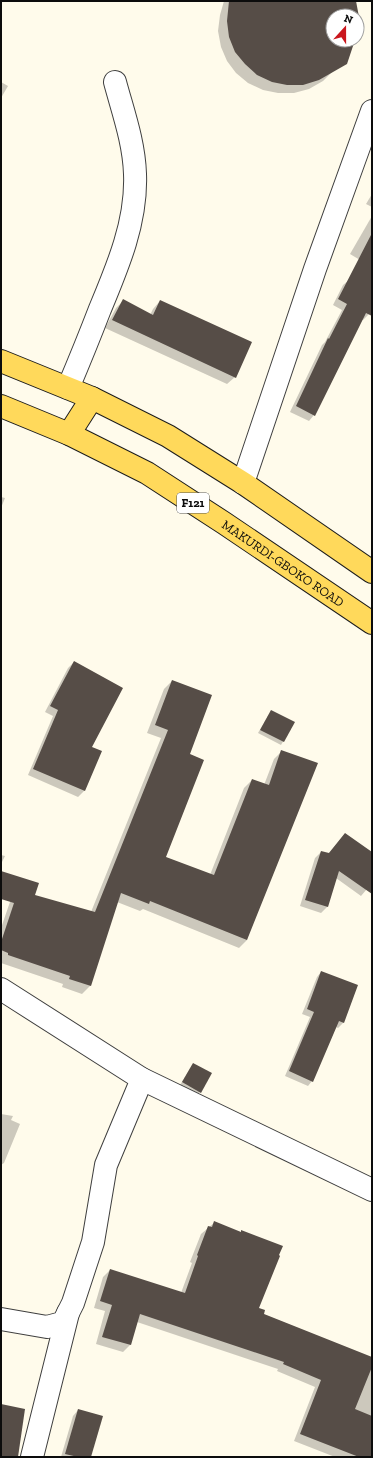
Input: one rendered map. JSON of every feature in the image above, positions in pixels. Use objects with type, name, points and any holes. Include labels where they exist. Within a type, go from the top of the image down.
[{"type":"main road","points":[[1,361],[92,398],[168,436],[243,483],[372,572]]},
{"type":"main road","points":[[69,434],[92,398]]},
{"type":"main road","name":"MAKURDI-GBOKO ROAD","points":[[1,406],[69,434],[147,473],[372,623]]},
{"type":"street","points":[[68,388],[120,261],[130,223],[136,175],[133,148],[115,82]]},
{"type":"street","points":[[243,483],[315,269],[372,111]]},
{"type":"street","points":[[1,989],[142,1079],[372,1190]]},
{"type":"street","points":[[32,1457],[68,1313],[94,1242],[106,1165],[142,1079]]},
{"type":"street","points":[[1,1319],[47,1327],[62,1323],[68,1313]]},
{"type":"building","points":[[229,1],[356,1],[357,8],[325,8],[325,48],[352,48],[347,64],[319,80],[303,85],[287,85],[272,82],[257,75],[235,52],[229,37],[227,21]]},
{"type":"building","points":[[372,233],[372,316],[366,313],[315,416],[296,406],[328,338],[329,339],[347,304],[338,299]]},
{"type":"building","points":[[123,299],[153,315],[160,300],[252,342],[236,378],[112,320]]},
{"type":"building","points":[[74,661],[123,688],[92,747],[102,751],[85,791],[33,769],[58,710],[50,706]]},
{"type":"building","points":[[172,680],[212,695],[190,754],[204,760],[166,857],[214,875],[252,779],[269,785],[281,750],[318,763],[247,940],[150,901],[149,904],[121,893],[91,986],[69,979],[70,976],[8,955],[8,953],[1,950],[1,942],[14,903],[1,899],[1,871],[39,883],[35,895],[95,912],[168,730],[155,725]]},
{"type":"building","points":[[271,710],[295,722],[284,742],[260,730]]},
{"type":"building","points":[[345,833],[372,852],[372,894],[339,871],[328,907],[305,900],[321,851],[329,853]]},
{"type":"building","points":[[321,971],[358,985],[344,1023],[339,1021],[313,1082],[289,1071],[314,1012],[307,1009]]},
{"type":"building","points":[[193,1063],[212,1073],[201,1093],[182,1082]]},
{"type":"building","points":[[214,1221],[283,1246],[259,1308],[265,1310],[264,1314],[372,1357],[372,1367],[355,1409],[372,1416],[372,1457],[359,1457],[300,1434],[321,1380],[283,1364],[284,1362],[140,1314],[131,1345],[102,1337],[112,1305],[100,1301],[110,1269],[185,1293],[208,1226],[212,1227]]},
{"type":"building","points":[[1,1404],[25,1409],[18,1457],[1,1457]]},
{"type":"building","points":[[78,1409],[103,1416],[91,1457],[78,1457],[65,1454]]}]
